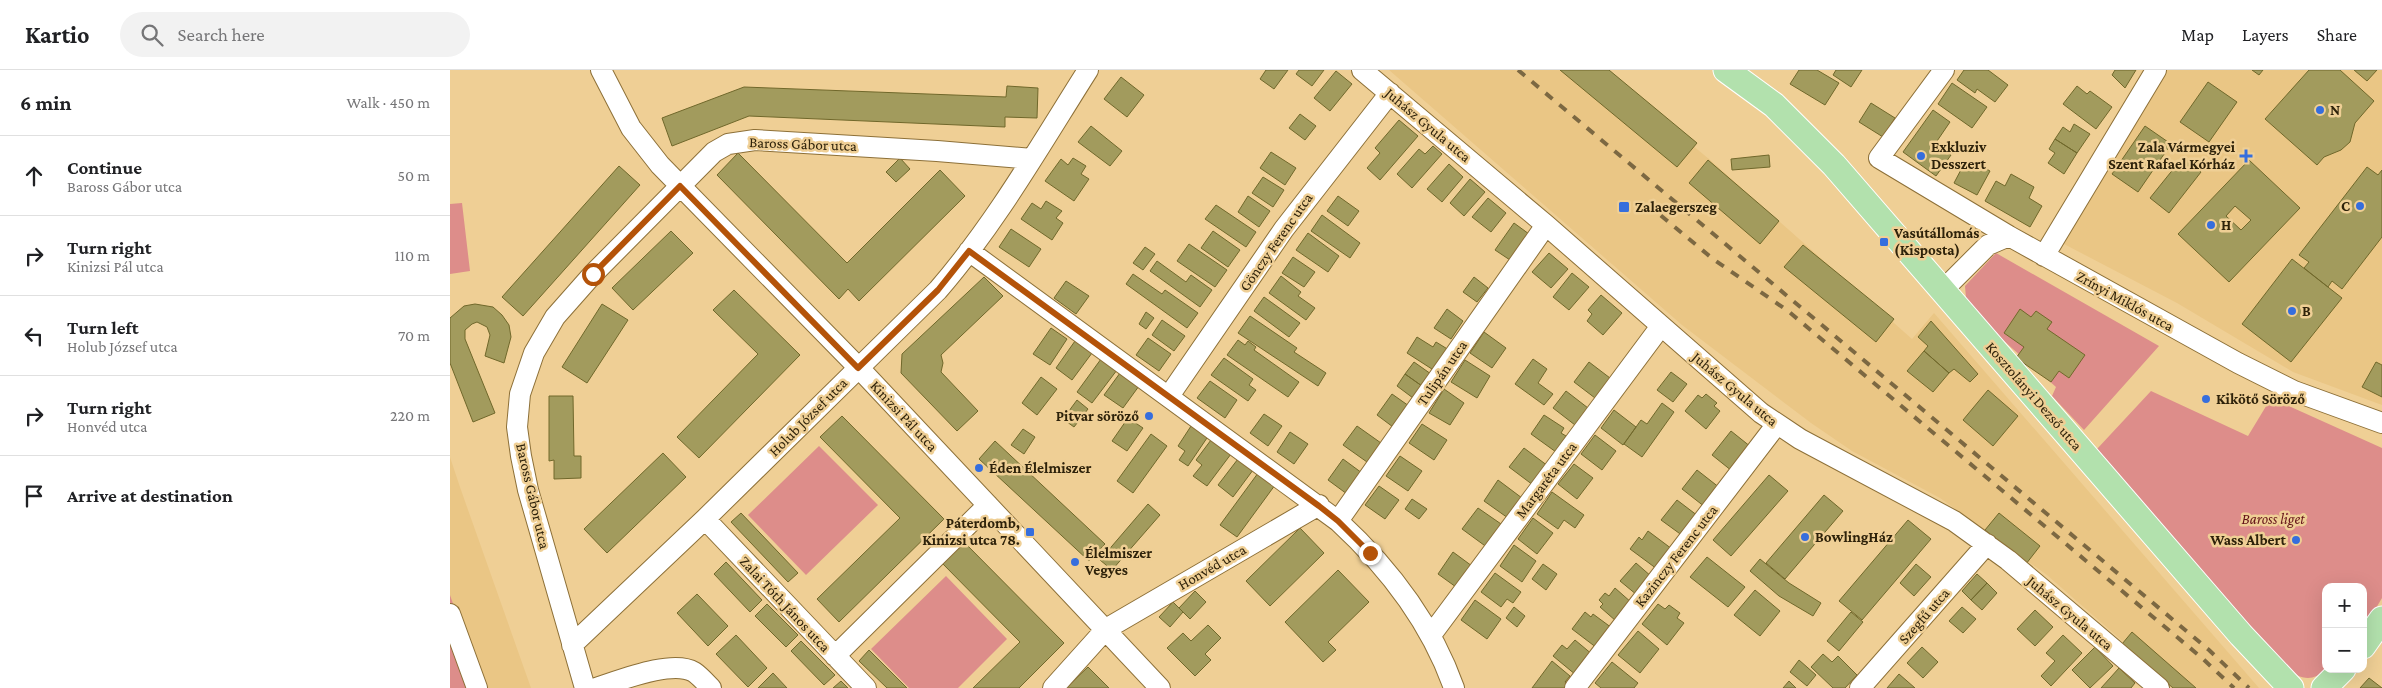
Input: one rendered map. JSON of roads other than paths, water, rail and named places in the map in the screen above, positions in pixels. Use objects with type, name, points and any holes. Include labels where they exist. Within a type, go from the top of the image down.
[{"type":"main road","name":"Kosztolányi Dezső utca","points":[[1738,74],[1774,105],[1834,165],[2241,635],[2291,688]]},
{"type":"main road","points":[[2367,640],[2382,619]]},
{"type":"main road","points":[[2324,688],[2339,673]]},
{"type":"street","name":"Kinizsi Pál utca","points":[[601,70],[631,128],[660,165],[858,368],[1160,688]]},
{"type":"street","name":"Holub József utca","points":[[572,645],[938,290],[969,251],[1032,159],[1088,70]]},
{"type":"street","name":"Juhász Gyula utca","points":[[1362,70],[1546,225],[1761,413],[1816,448],[1938,510],[1987,544],[2159,688]]},
{"type":"street","name":"Zrínyi Miklós utca","points":[[1944,70],[1879,158],[2044,256],[2270,379],[2382,423]]},
{"type":"street","points":[[2044,256],[2156,70]]},
{"type":"street","name":"Gönczy Ferenc utca","points":[[1169,396],[1284,229],[1390,93]]},
{"type":"street","name":"Baross Gábor utca","points":[[585,688],[521,456],[517,427],[520,394],[534,353],[555,317],[593,274],[680,186],[721,147],[734,142],[755,140],[1032,159]]},
{"type":"street","name":"Tulipán utca","points":[[1338,521],[1546,225]]},
{"type":"street","points":[[1942,291],[1988,245],[2009,236]]},
{"type":"street","points":[[969,251],[1338,521],[1393,579],[1431,634],[1454,688]]},
{"type":"street","name":"Margaréta utca","points":[[1431,634],[1661,326]]},
{"type":"street","name":"Kazinczy Ferenc utca","points":[[1574,688],[1777,424]]},
{"type":"street","points":[[835,656],[988,505]]},
{"type":"street","name":"Honvéd utca","points":[[1053,688],[1106,629],[1319,506]]},
{"type":"street","name":"Zalai Tóth János utca","points":[[705,518],[866,688]]},
{"type":"street","name":"Szegfű utca","points":[[1860,688],[1987,544]]},
{"type":"street","points":[[450,614],[478,688]]},
{"type":"street","points":[[596,688],[653,671],[679,668],[694,672],[711,688]]},
{"type":"railway","points":[[1518,70],[2209,650],[2249,688]]},
{"type":"railway","points":[[1647,204],[1713,259],[1788,311],[2202,658],[2234,688]]},
{"type":"place","name":"N","points":[[2320,110]]},
{"type":"place","name":"Exkluziv Desszert","points":[[1921,156]]},
{"type":"place","name":"Zala Vármegyei Szent Rafael Kórház","points":[[2246,156]]},
{"type":"place","name":"C","points":[[2360,206]]},
{"type":"place","name":"Zalaegerszeg","points":[[1624,207]]},
{"type":"place","name":"H","points":[[2211,225]]},
{"type":"place","name":"Vasútállomás (Kisposta)","points":[[1884,242]]},
{"type":"place","name":"B","points":[[2292,311]]},
{"type":"place","name":"Kikötő Söröző","points":[[2206,399]]},
{"type":"place","name":"Pitvar söröző","points":[[1149,416]]},
{"type":"place","name":"Éden Élelmiszer","points":[[979,468]]},
{"type":"place","name":"Páterdomb, Kinizsi utca 78.","points":[[1030,532]]},
{"type":"place","name":"BowlingHáz","points":[[1805,537]]},
{"type":"place","name":"Wass Albert","points":[[2296,540]]},
{"type":"place","name":"Élelmiszer Vegyes","points":[[1075,562]]},
{"type":"park label","name":"Baross liget","points":[[2273,519]]}]
